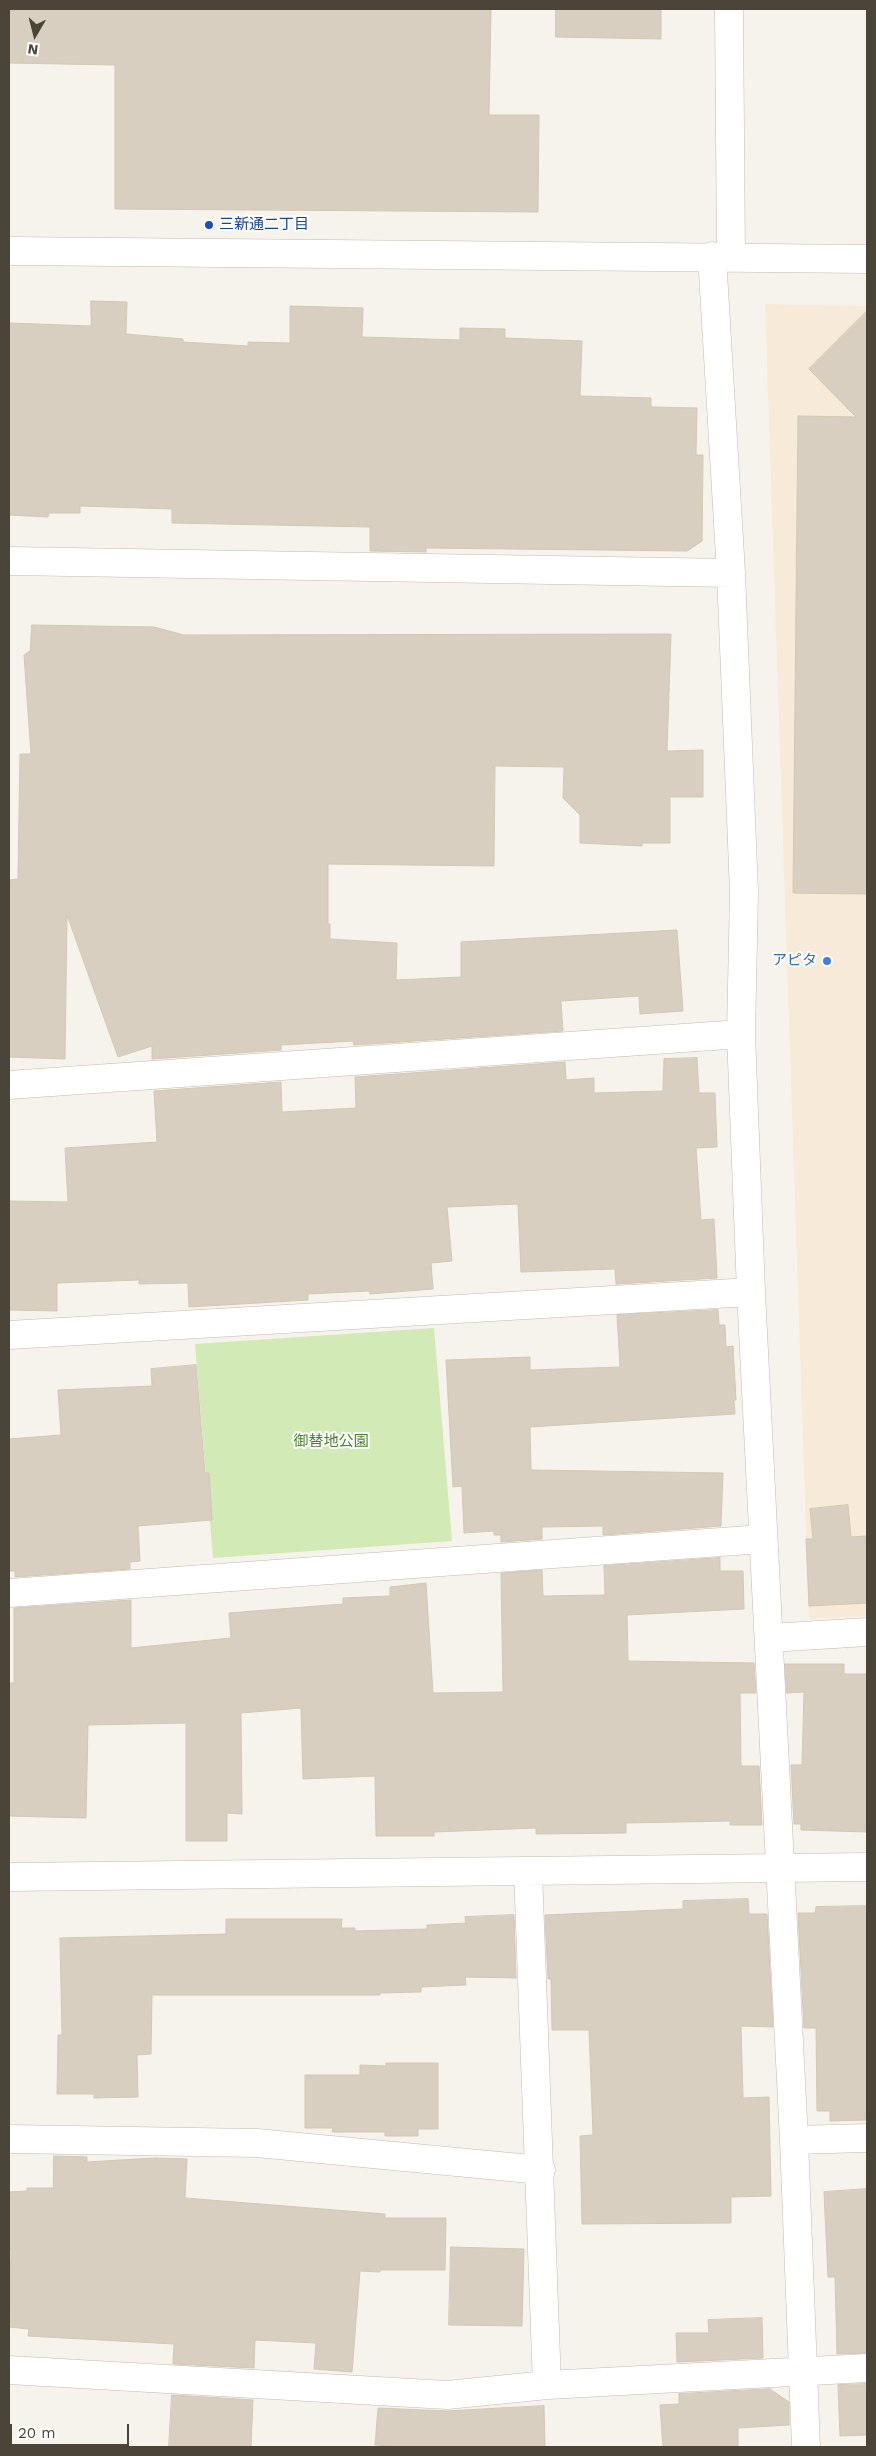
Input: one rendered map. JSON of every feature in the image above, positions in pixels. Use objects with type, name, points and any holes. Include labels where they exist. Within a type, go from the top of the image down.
[{"type":"street","points":[[729,9],[721,256],[744,892],[741,1034],[751,1292],[794,2140],[806,2447]]},
{"type":"street","points":[[9,251],[721,256],[867,259]]},
{"type":"street","points":[[9,561],[731,573]]},
{"type":"street","points":[[9,1085],[741,1034]]},
{"type":"street","points":[[9,1335],[751,1292]]},
{"type":"street","points":[[9,1593],[763,1539]]},
{"type":"street","points":[[768,1638],[867,1632]]},
{"type":"street","points":[[9,1877],[867,1867]]},
{"type":"street","points":[[528,1870],[541,2170],[547,2385]]},
{"type":"street","points":[[794,2140],[867,2138]]},
{"type":"street","points":[[9,2139],[257,2143],[541,2170]]},
{"type":"street","points":[[9,2370],[448,2395],[547,2385],[867,2368]]},
{"type":"shaded area","name":"アピタ","points":[[765,304],[867,306],[867,1616],[809,1619]]},
{"type":"green space","name":"御替地公園","points":[[434,1328],[452,1541],[213,1558],[195,1344]]},
{"type":"building","points":[[9,9],[491,9],[489,115],[539,115],[538,212],[115,209],[115,65],[9,63]]},
{"type":"building","points":[[556,9],[661,9],[661,39],[556,37]]},
{"type":"building","points":[[91,301],[127,302],[126,334],[183,339],[183,342],[248,346],[248,342],[290,343],[290,306],[363,308],[362,337],[460,340],[460,328],[505,329],[505,338],[582,341],[580,396],[651,398],[651,407],[697,408],[696,455],[703,455],[702,541],[687,551],[426,548],[426,552],[370,551],[370,527],[172,523],[172,509],[80,506],[80,513],[49,513],[48,517],[9,515],[9,323],[91,326]]},
{"type":"building","points":[[867,311],[867,894],[793,893],[798,416],[856,417],[809,369]]},
{"type":"building","points":[[32,625],[154,627],[184,635],[671,634],[667,751],[703,750],[703,797],[670,797],[670,843],[642,843],[642,846],[580,843],[580,815],[563,798],[564,767],[495,766],[494,866],[328,864],[328,924],[330,924],[330,939],[397,943],[396,980],[461,977],[461,942],[677,930],[683,1011],[640,1014],[639,996],[561,1001],[563,1031],[354,1045],[353,1041],[281,1045],[281,1050],[152,1059],[152,1046],[118,1057],[67,915],[65,1059],[9,1057],[9,880],[18,879],[20,754],[31,754],[24,655],[30,651]]},
{"type":"building","points":[[697,1058],[699,1093],[715,1093],[717,1147],[696,1148],[701,1220],[714,1219],[717,1278],[616,1284],[615,1269],[521,1272],[518,1204],[447,1207],[452,1261],[431,1263],[433,1289],[370,1294],[369,1291],[308,1294],[308,1300],[189,1307],[188,1283],[139,1284],[139,1280],[57,1283],[57,1311],[9,1310],[9,1201],[68,1202],[65,1148],[157,1142],[154,1091],[281,1082],[282,1112],[356,1108],[355,1077],[565,1062],[566,1080],[594,1078],[594,1093],[663,1091],[664,1059]]},
{"type":"building","points":[[718,1310],[719,1325],[725,1325],[726,1347],[733,1346],[735,1414],[530,1427],[531,1470],[723,1473],[721,1526],[603,1535],[603,1526],[542,1527],[542,1539],[501,1542],[501,1535],[494,1535],[494,1531],[464,1533],[462,1486],[453,1487],[446,1360],[530,1357],[530,1370],[620,1367],[617,1315]]},
{"type":"building","points":[[196,1365],[205,1473],[209,1473],[212,1520],[138,1526],[140,1561],[130,1562],[130,1569],[15,1577],[15,1571],[9,1571],[9,1439],[61,1435],[58,1390],[152,1386],[151,1369]]},
{"type":"building","points":[[848,1505],[851,1537],[867,1536],[867,1603],[809,1606],[806,1539],[813,1539],[810,1509]]},
{"type":"building","points":[[720,1558],[720,1571],[743,1571],[744,1609],[627,1615],[628,1661],[754,1663],[756,1693],[740,1693],[741,1766],[759,1766],[762,1825],[730,1825],[730,1821],[626,1823],[626,1833],[536,1834],[536,1828],[434,1832],[434,1836],[376,1836],[375,1776],[303,1779],[301,1708],[241,1713],[242,1814],[227,1813],[227,1841],[186,1841],[186,1723],[88,1725],[86,1818],[9,1816],[9,1683],[14,1683],[14,1608],[131,1600],[131,1648],[231,1638],[229,1613],[343,1604],[343,1598],[390,1596],[390,1587],[426,1583],[433,1693],[503,1692],[501,1573],[542,1570],[543,1596],[605,1595],[604,1566]]},
{"type":"building","points":[[785,1664],[844,1664],[844,1674],[867,1674],[867,1832],[801,1830],[801,1824],[794,1824],[791,1765],[802,1765],[804,1692],[787,1693]]},
{"type":"building","points":[[748,1899],[749,1914],[767,1914],[773,2027],[741,2026],[743,2098],[769,2097],[771,2196],[731,2197],[731,2223],[582,2224],[580,2136],[593,2135],[589,2030],[552,2030],[551,1979],[548,1979],[545,1915],[683,1909],[683,1901]]},
{"type":"building","points":[[867,1906],[867,2120],[830,2121],[830,2111],[817,2111],[816,2028],[804,2028],[798,1913],[815,1913],[816,1907]]},
{"type":"building","points":[[514,1915],[516,1978],[465,1977],[466,1985],[421,1987],[421,1992],[380,1993],[380,1995],[152,1995],[151,2054],[137,2055],[138,2097],[94,2098],[94,2094],[57,2094],[58,2035],[62,2035],[60,1938],[226,1934],[226,1919],[342,1919],[341,1928],[355,1928],[355,1931],[427,1929],[427,1925],[466,1923],[465,1917]]},
{"type":"building","points":[[386,2063],[438,2063],[438,2129],[418,2129],[418,2136],[385,2136],[385,2132],[332,2132],[333,2128],[305,2128],[305,2075],[360,2075],[360,2065],[386,2066]]},
{"type":"building","points":[[54,2156],[87,2157],[87,2162],[155,2158],[187,2159],[185,2198],[385,2214],[385,2218],[446,2218],[445,2270],[360,2271],[352,2372],[314,2369],[316,2343],[255,2340],[254,2368],[173,2364],[174,2344],[28,2336],[29,2329],[9,2327],[11,2250],[9,2250],[9,2192],[27,2191],[27,2188],[53,2188]]},
{"type":"building","points":[[867,2189],[867,2353],[837,2354],[835,2277],[828,2277],[824,2192]]},
{"type":"building","points":[[451,2247],[524,2249],[522,2326],[449,2325]]},
{"type":"building","points":[[762,2318],[763,2358],[677,2362],[676,2333],[709,2333],[708,2320]]},
{"type":"building","points":[[867,2384],[867,2435],[840,2436],[838,2385]]},
{"type":"building","points":[[770,2389],[789,2402],[789,2425],[738,2428],[738,2447],[663,2447],[660,2405],[679,2404],[679,2394]]},
{"type":"building","points":[[172,2395],[253,2400],[251,2447],[169,2447]]},
{"type":"building","points":[[544,2406],[545,2447],[407,2447],[375,2445],[378,2408],[446,2411]]},
{"type":"place","name":"三新通二丁目","points":[[209,225]]},
{"type":"place","name":"アピタ","points":[[827,961]]}]
